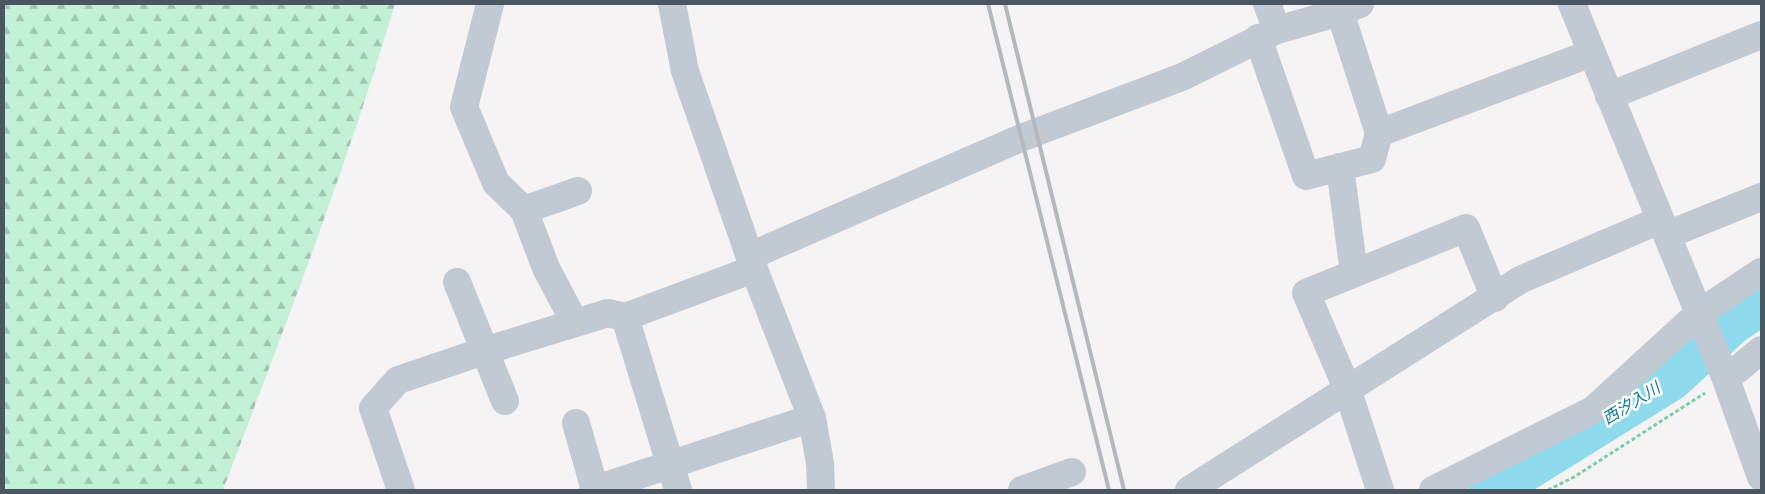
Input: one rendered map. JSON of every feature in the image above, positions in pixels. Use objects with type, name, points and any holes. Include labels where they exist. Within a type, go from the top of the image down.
[{"type":"street","points":[[490,4],[464,107],[496,183],[524,210],[546,268],[575,323]]},
{"type":"street","points":[[672,4],[685,71],[752,263],[812,418],[820,463],[821,490]]},
{"type":"street","points":[[401,490],[373,408],[398,380],[484,350],[608,313],[625,317],[752,263],[1021,138],[1182,77],[1267,34],[1350,8],[1379,133],[1372,158],[1306,176],[1267,34],[1267,4]]},
{"type":"street","points":[[1572,4],[1726,379],[1751,418],[1761,478]]},
{"type":"street","points":[[1609,96],[1761,35]]},
{"type":"street","points":[[1379,133],[1592,53]]},
{"type":"street","points":[[1340,166],[1354,274]]},
{"type":"street","points":[[524,210],[578,191]]},
{"type":"street","points":[[1189,490],[1347,388],[1495,298],[1520,280],[1664,228],[1761,197]]},
{"type":"street","points":[[1380,490],[1347,388],[1306,293],[1466,228],[1495,298]]},
{"type":"street","points":[[1433,490],[1593,410],[1698,314],[1761,272]]},
{"type":"street","points":[[457,282],[505,401]]},
{"type":"street","points":[[625,317],[672,464],[678,490]]},
{"type":"street","points":[[1726,379],[1761,350]]},
{"type":"street","points":[[576,423],[594,490],[812,418]]},
{"type":"street","points":[[1022,490],[1072,472]]},
{"type":"path","points":[[1548,490],[1574,477],[1726,379]]},
{"type":"green space","points":[[4,4],[395,4],[335,188],[223,490],[4,490]]},
{"type":"waterway","name":"西汐入川","points":[[1491,490],[1670,379],[1732,322],[1761,303]]},
{"type":"railway","points":[[988,4],[1109,490]]},
{"type":"railway","points":[[1005,4],[1124,490]]}]
